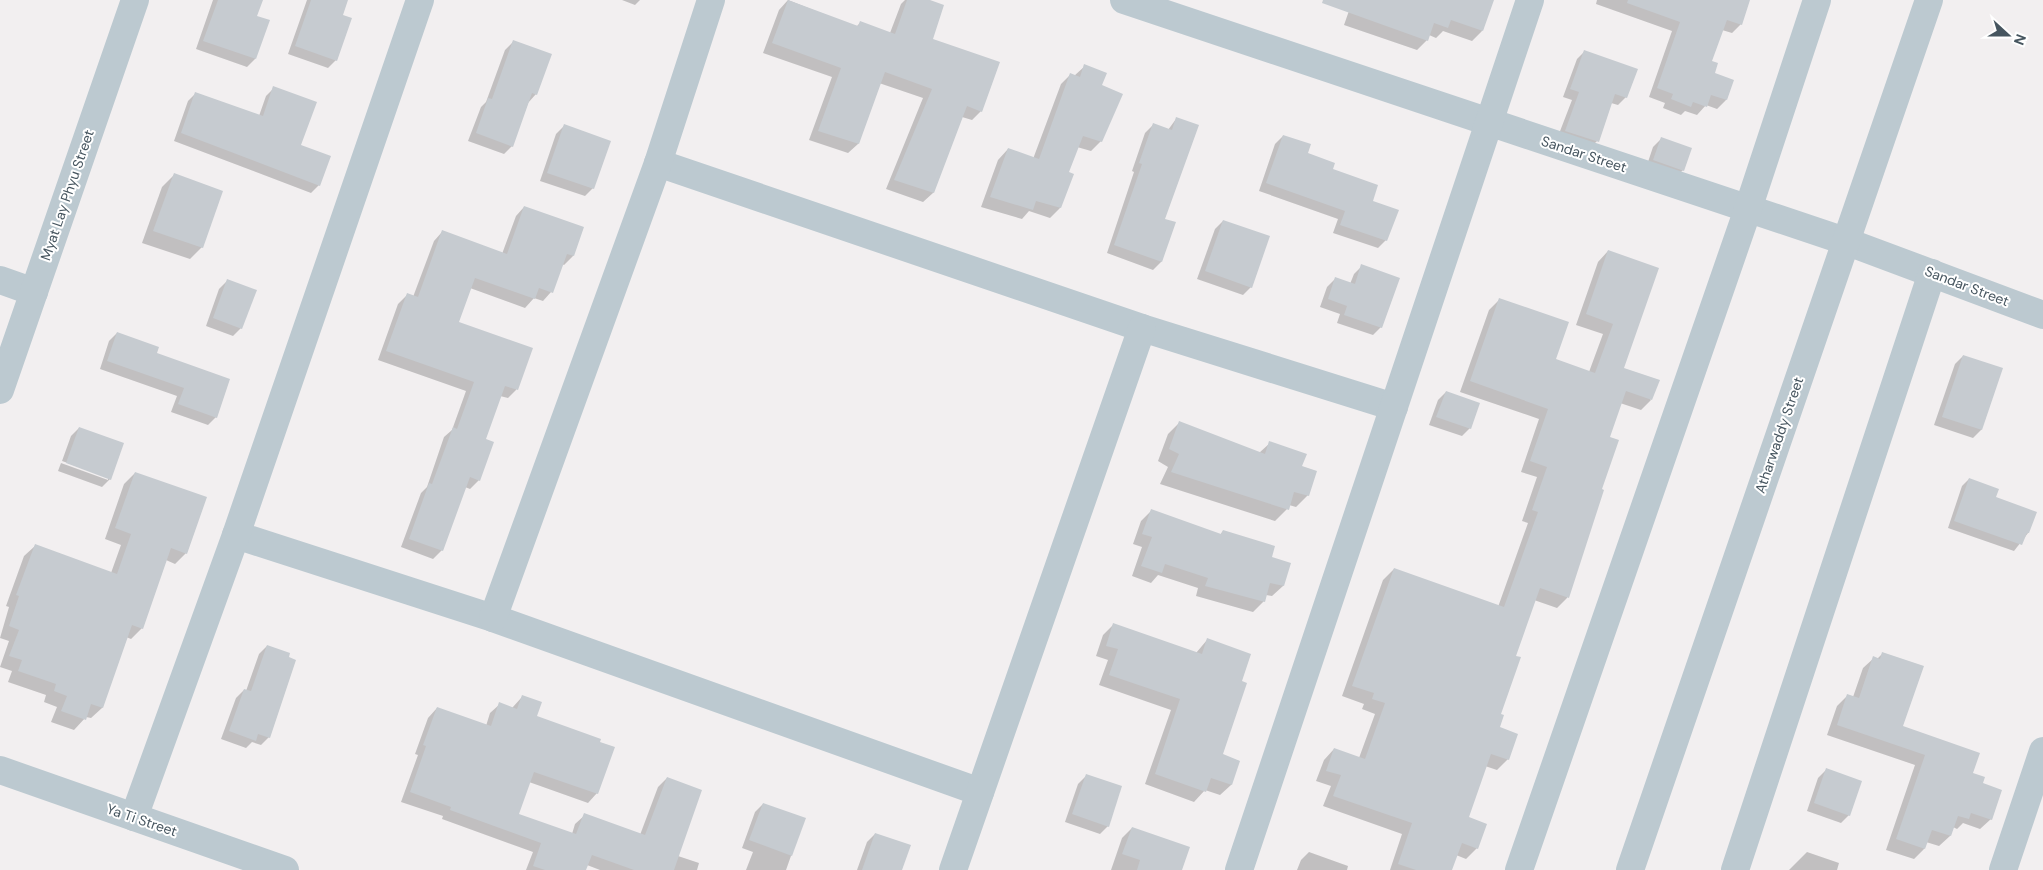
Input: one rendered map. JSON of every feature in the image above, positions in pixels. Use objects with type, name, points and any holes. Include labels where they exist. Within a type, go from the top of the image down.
[{"type":"street","name":"Myat Lay Phyu Street","points":[[0,390],[135,0]]},
{"type":"street","points":[[134,817],[236,535],[420,0]]},
{"type":"street","points":[[493,618],[658,163],[711,0]]},
{"type":"street","name":"Sandar Street","points":[[1124,0],[1845,240],[2043,315]]},
{"type":"street","points":[[1239,870],[1530,0]]},
{"type":"street","points":[[1519,870],[1748,209],[1817,0]]},
{"type":"street","name":"Atharwaddy Street","points":[[1630,870],[1929,0]]},
{"type":"street","points":[[658,163],[1142,328],[1394,407]]},
{"type":"street","points":[[1735,870],[1932,273]]},
{"type":"street","points":[[0,280],[34,292]]},
{"type":"street","points":[[953,870],[1142,328]]},
{"type":"street","points":[[236,535],[493,618],[980,792]]},
{"type":"street","points":[[2002,870],[2043,751]]},
{"type":"street","name":"Ya Ti Street","points":[[0,770],[285,870]]},
{"type":"building","points":[[218,0],[263,0],[257,16],[270,20],[256,59],[203,41]]},
{"type":"building","points":[[311,0],[348,0],[343,15],[352,18],[337,61],[295,46]]},
{"type":"building","points":[[788,0],[858,26],[860,21],[895,34],[907,0],[930,0],[944,5],[933,39],[1000,62],[982,112],[967,106],[934,193],[894,180],[932,89],[885,72],[859,144],[818,131],[841,68],[772,43]]},
{"type":"building","points":[[1323,0],[1494,0],[1483,31],[1451,20],[1448,28],[1434,23],[1428,41],[1322,3]]},
{"type":"building","points":[[1628,0],[1750,0],[1742,25],[1727,20],[1712,61],[1718,63],[1715,73],[1734,80],[1727,100],[1711,95],[1707,107],[1693,102],[1691,107],[1671,99],[1673,94],[1657,88],[1680,22],[1627,3]]},
{"type":"building","points":[[513,40],[552,54],[537,95],[532,93],[513,147],[476,133],[488,98],[492,99]]},
{"type":"building","points":[[1584,50],[1638,69],[1627,98],[1615,94],[1599,142],[1565,131],[1579,92],[1570,89]]},
{"type":"building","points":[[1084,64],[1107,73],[1102,85],[1123,94],[1102,142],[1083,136],[1069,172],[1074,174],[1061,208],[1036,201],[1033,210],[990,197],[1008,148],[1039,159],[1070,73],[1080,77]]},
{"type":"building","points":[[273,86],[317,102],[301,145],[331,156],[320,186],[181,133],[195,92],[263,116]]},
{"type":"building","points":[[1176,117],[1199,125],[1165,219],[1176,222],[1162,262],[1114,245],[1142,164],[1139,163],[1153,123],[1172,130]]},
{"type":"building","points":[[564,124],[611,141],[594,189],[547,173]]},
{"type":"building","points":[[1283,135],[1311,144],[1308,153],[1335,163],[1333,169],[1378,185],[1373,201],[1399,210],[1387,241],[1340,225],[1345,211],[1266,183]]},
{"type":"building","points":[[1661,137],[1692,148],[1684,171],[1653,160]]},
{"type":"building","points":[[174,173],[223,191],[203,248],[153,231]]},
{"type":"building","points":[[524,206],[584,227],[574,256],[567,254],[553,293],[539,288],[535,299],[475,278],[459,322],[533,348],[518,390],[505,386],[486,439],[494,442],[480,481],[470,477],[443,551],[409,539],[429,483],[432,484],[453,427],[457,429],[474,382],[386,351],[407,293],[418,297],[442,230],[507,254]]},
{"type":"building","points":[[1223,220],[1270,236],[1252,288],[1205,271]]},
{"type":"building","points":[[1608,250],[1659,268],[1624,368],[1660,380],[1652,400],[1626,391],[1610,437],[1619,440],[1569,598],[1540,588],[1516,656],[1521,657],[1501,714],[1504,715],[1500,727],[1518,734],[1509,760],[1491,754],[1469,817],[1487,824],[1478,849],[1462,843],[1452,870],[1416,870],[1398,864],[1412,823],[1333,796],[1341,775],[1326,771],[1334,748],[1365,759],[1385,703],[1372,699],[1374,693],[1352,686],[1394,568],[1504,607],[1538,512],[1532,510],[1547,467],[1530,461],[1548,409],[1470,381],[1499,298],[1569,322],[1556,359],[1595,373],[1613,324],[1586,314]]},
{"type":"building","points":[[1361,264],[1400,278],[1382,328],[1344,315],[1347,306],[1328,299],[1335,277],[1355,284]]},
{"type":"building","points":[[227,279],[257,290],[242,329],[213,318]]},
{"type":"building","points":[[117,332],[159,347],[157,353],[230,379],[217,418],[178,404],[184,388],[107,361]]},
{"type":"building","points":[[1963,355],[2003,368],[1982,430],[1942,417]]},
{"type":"building","points":[[1446,391],[1480,403],[1471,429],[1436,417]]},
{"type":"building","points":[[1179,421],[1265,454],[1269,441],[1307,454],[1302,466],[1317,471],[1309,496],[1294,492],[1289,510],[1171,472],[1179,454],[1169,449]]},
{"type":"building","points":[[79,427],[124,443],[111,480],[66,463]]},
{"type":"building","points":[[135,472],[207,497],[187,554],[171,548],[143,629],[132,625],[103,708],[91,704],[86,720],[61,711],[67,696],[54,691],[56,684],[18,671],[22,660],[9,656],[19,630],[9,626],[19,596],[16,595],[35,544],[117,574],[131,534],[115,528]]},
{"type":"building","points":[[1969,478],[1999,489],[1996,497],[2037,512],[2022,545],[1954,521]]},
{"type":"building","points":[[1151,509],[1221,534],[1223,530],[1275,546],[1272,557],[1291,563],[1284,586],[1270,583],[1265,602],[1205,586],[1208,578],[1165,564],[1162,573],[1141,566],[1152,537],[1142,534]]},
{"type":"building","points":[[1113,623],[1202,654],[1207,638],[1251,654],[1242,681],[1247,683],[1223,754],[1240,761],[1232,785],[1211,778],[1206,792],[1155,774],[1180,699],[1109,675],[1118,649],[1106,646]]},
{"type":"building","points":[[267,645],[290,653],[289,657],[296,660],[270,738],[258,734],[256,741],[229,731],[244,689],[251,691]]},
{"type":"building","points":[[1882,652],[1924,666],[1903,726],[1980,753],[1973,773],[1985,777],[1983,783],[2002,790],[1992,820],[1971,813],[1969,819],[1958,816],[1951,836],[1932,830],[1925,849],[1896,839],[1925,755],[1837,725],[1847,694],[1859,698],[1873,656],[1880,659]]},
{"type":"building","points":[[522,695],[542,702],[537,716],[601,739],[600,742],[615,747],[598,794],[534,772],[519,814],[576,834],[584,813],[645,835],[667,777],[702,790],[674,870],[634,870],[592,855],[586,870],[545,870],[533,866],[541,843],[450,810],[451,807],[410,792],[426,746],[423,745],[437,707],[491,726],[499,702],[517,709]]},
{"type":"building","points":[[1826,768],[1862,781],[1850,816],[1814,803]]},
{"type":"building","points":[[1086,774],[1122,786],[1109,827],[1072,814]]},
{"type":"building","points":[[763,803],[806,818],[792,856],[749,840]]},
{"type":"building","points":[[1132,827],[1190,847],[1182,870],[1137,870],[1140,860],[1122,854]]},
{"type":"building","points":[[875,833],[911,845],[902,870],[862,870]]}]
